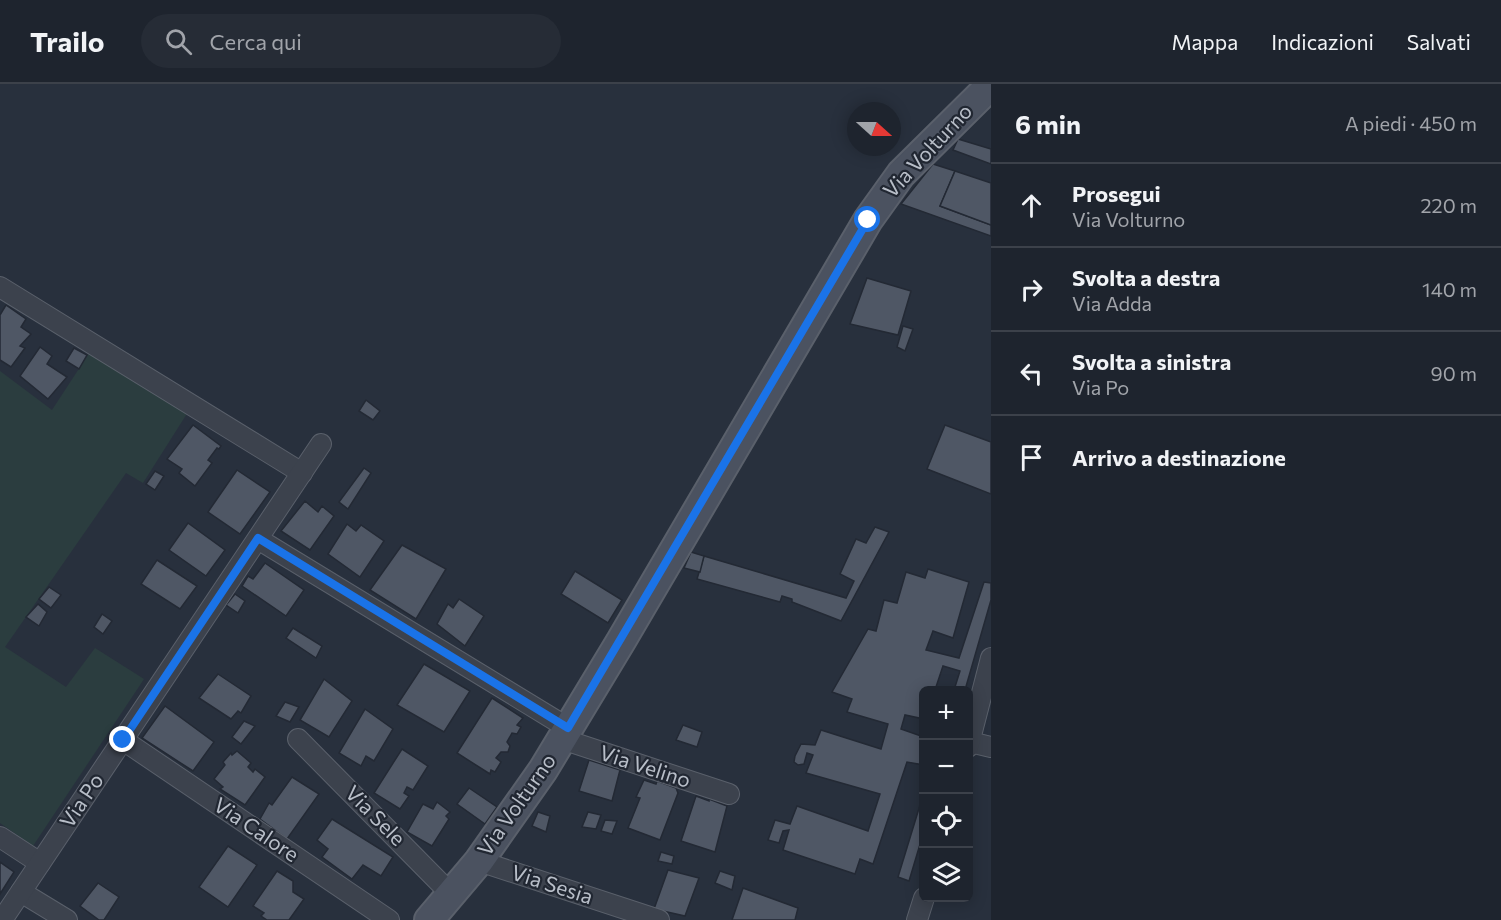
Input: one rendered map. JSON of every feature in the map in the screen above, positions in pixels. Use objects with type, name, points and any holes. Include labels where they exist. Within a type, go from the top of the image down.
[{"type":"street","name":"Via Volturno","points":[[429,920],[479,861],[543,770],[868,220],[901,174],[991,85]]},
{"type":"street","points":[[0,287],[302,473]]},
{"type":"street","name":"Via Po","points":[[2,920],[321,444]]},
{"type":"street","name":"Via Velino","points":[[258,538],[565,734],[729,794]]},
{"type":"street","points":[[970,740],[991,658]]},
{"type":"street","name":"Via Sele","points":[[298,739],[451,894]]},
{"type":"street","name":"Via Calore","points":[[123,740],[389,920]]},
{"type":"street","points":[[973,745],[991,747]]},
{"type":"street","points":[[0,837],[40,863]]},
{"type":"street","name":"Via Sesia","points":[[479,861],[659,920]]},
{"type":"street","points":[[21,892],[67,920]]},
{"type":"street","points":[[917,920],[922,902]]},
{"type":"shaded area","points":[[99,338],[195,401],[143,483],[126,473],[5,647],[66,687],[95,648],[144,679],[33,846],[0,823],[0,371],[52,410]]},
{"type":"building","points":[[958,139],[991,149],[991,164],[953,150]]},
{"type":"building","points":[[933,164],[955,171],[940,206],[991,225],[991,236],[901,204]]},
{"type":"building","points":[[955,171],[991,183],[991,225],[940,206]]},
{"type":"building","points":[[867,278],[911,291],[898,335],[850,324]]},
{"type":"building","points":[[6,305],[26,319],[21,327],[31,334],[20,346],[25,348],[11,367],[0,360],[0,315]]},
{"type":"building","points":[[903,326],[913,329],[905,351],[897,347]]},
{"type":"building","points":[[40,347],[52,356],[47,364],[67,377],[48,399],[20,376]]},
{"type":"building","points":[[74,348],[87,355],[79,369],[66,361]]},
{"type":"building","points":[[366,400],[380,411],[373,420],[359,411]]},
{"type":"building","points":[[193,425],[221,446],[208,460],[212,463],[195,486],[179,473],[182,469],[167,459]]},
{"type":"building","points":[[945,425],[991,442],[991,494],[927,469]]},
{"type":"building","points":[[364,468],[371,473],[348,509],[339,502]]},
{"type":"building","points":[[237,470],[270,492],[240,534],[208,512]]},
{"type":"building","points":[[155,471],[164,476],[155,490],[146,484]]},
{"type":"building","points":[[305,501],[318,512],[322,506],[334,516],[310,550],[281,531]]},
{"type":"building","points":[[188,523],[225,550],[206,576],[169,550]]},
{"type":"building","points":[[347,524],[356,531],[361,525],[384,541],[360,577],[328,554]]},
{"type":"building","points":[[875,527],[889,532],[841,621],[782,596],[780,602],[697,579],[704,556],[846,598],[854,581],[840,574],[856,539],[866,543]]},
{"type":"building","points":[[402,545],[446,569],[416,619],[370,590]]},
{"type":"building","points":[[691,552],[704,556],[700,572],[684,568]]},
{"type":"building","points":[[157,560],[197,586],[180,609],[141,584]]},
{"type":"building","points":[[265,563],[304,590],[286,616],[242,586],[248,576],[253,579]]},
{"type":"building","points":[[928,569],[969,582],[953,638],[933,631],[926,650],[959,658],[984,582],[991,583],[991,600],[966,686],[955,686],[960,671],[943,666],[936,686],[919,686],[919,718],[905,715],[901,729],[919,735],[919,764],[907,762],[873,864],[860,859],[855,874],[783,850],[789,830],[783,831],[779,843],[768,840],[775,820],[790,824],[797,806],[868,831],[880,794],[806,773],[813,755],[807,753],[804,764],[798,765],[794,762],[795,756],[801,744],[815,745],[821,730],[881,749],[888,724],[847,712],[852,699],[832,692],[868,629],[876,631],[884,600],[897,603],[906,572],[925,578]]},
{"type":"building","points":[[575,571],[622,600],[608,623],[561,594]]},
{"type":"building","points":[[49,587],[61,595],[51,608],[39,599]]},
{"type":"building","points":[[235,594],[245,601],[238,613],[226,605]]},
{"type":"building","points":[[459,599],[484,616],[465,646],[437,624],[448,604],[453,608]]},
{"type":"building","points":[[38,604],[47,612],[39,626],[26,617]]},
{"type":"building","points":[[102,614],[112,621],[103,634],[94,627]]},
{"type":"building","points":[[293,628],[322,646],[316,658],[286,638]]},
{"type":"building","points":[[424,664],[470,691],[444,732],[397,705]]},
{"type":"building","points":[[218,674],[251,696],[241,713],[238,711],[231,719],[199,698]]},
{"type":"building","points":[[324,679],[352,701],[329,737],[300,720]]},
{"type":"building","points":[[492,698],[523,718],[517,725],[521,727],[517,734],[512,733],[507,742],[510,746],[508,752],[501,752],[496,758],[501,762],[495,772],[491,770],[490,774],[457,753]]},
{"type":"building","points":[[285,702],[299,707],[290,722],[276,716]]},
{"type":"building","points":[[165,706],[214,742],[193,771],[142,738]]},
{"type":"building","points":[[365,709],[393,729],[374,761],[366,756],[361,766],[339,753]]},
{"type":"building","points":[[244,721],[255,726],[241,744],[232,737]]},
{"type":"building","points":[[683,725],[702,732],[697,747],[676,740]]},
{"type":"building","points":[[402,749],[428,766],[413,790],[407,787],[404,793],[409,796],[400,809],[374,793]]},
{"type":"building","points":[[237,751],[251,763],[248,767],[253,772],[255,769],[265,777],[245,805],[220,789],[223,787],[214,779],[225,765],[223,762],[231,753],[232,755]]},
{"type":"building","points":[[589,760],[620,770],[612,801],[579,791]]},
{"type":"building","points":[[292,777],[319,794],[287,839],[260,819],[269,803],[272,805]]},
{"type":"building","points":[[644,780],[656,784],[657,781],[676,788],[678,793],[660,840],[628,828],[640,798],[636,797]]},
{"type":"building","points":[[469,788],[497,807],[485,824],[457,804]]},
{"type":"building","points":[[696,796],[727,806],[715,852],[681,841]]},
{"type":"building","points":[[437,802],[450,812],[446,816],[449,819],[432,846],[407,832],[423,804],[433,809]]},
{"type":"building","points":[[919,808],[919,848],[909,881],[898,877]]},
{"type":"building","points":[[538,812],[550,816],[546,832],[532,826]]},
{"type":"building","points":[[588,812],[601,815],[596,829],[582,827]]},
{"type":"building","points":[[332,819],[393,857],[381,876],[363,865],[352,879],[322,857],[328,849],[317,840]]},
{"type":"building","points":[[605,820],[617,821],[612,834],[601,831]]},
{"type":"building","points":[[228,846],[257,865],[228,907],[199,887]]},
{"type":"building","points":[[661,852],[674,856],[672,864],[658,861]]},
{"type":"building","points":[[0,862],[14,872],[0,894]]},
{"type":"building","points":[[668,870],[699,878],[685,916],[654,909]]},
{"type":"building","points":[[277,871],[293,881],[293,892],[304,899],[289,920],[267,920],[261,916],[264,913],[253,906]]},
{"type":"building","points":[[720,871],[735,876],[732,890],[715,883]]},
{"type":"building","points":[[98,883],[119,897],[104,920],[99,920],[80,906]]},
{"type":"building","points":[[743,888],[798,908],[795,920],[732,920]]},
{"type":"route","points":[[123,740],[258,538],[568,728],[868,220]]}]
